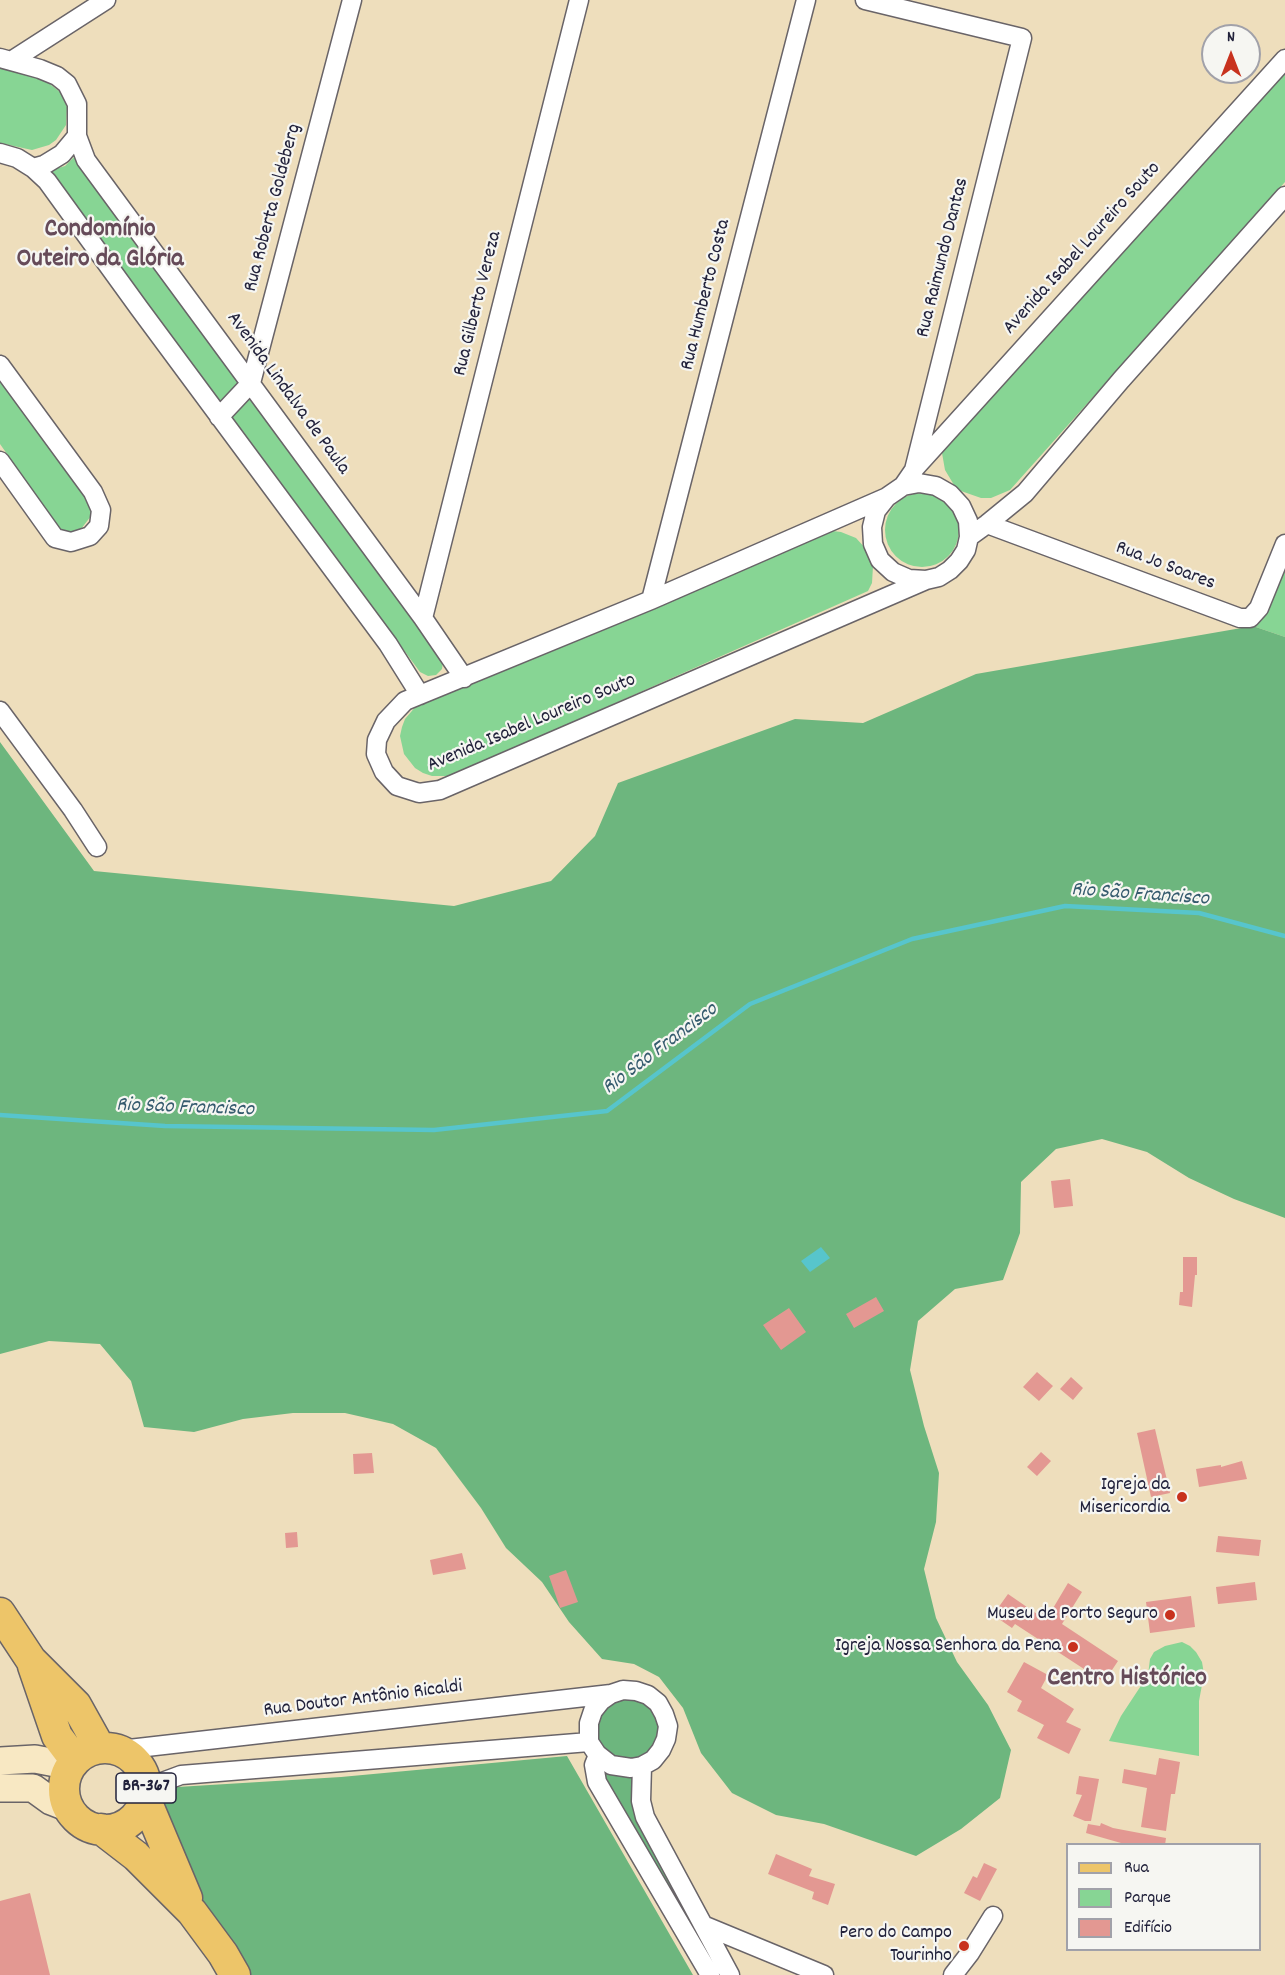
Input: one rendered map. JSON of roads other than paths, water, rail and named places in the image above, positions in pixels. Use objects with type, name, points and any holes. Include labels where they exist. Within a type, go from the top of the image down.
[{"type":"main road","name":"BR-367","points":[[0,1613],[31,1660],[57,1736],[92,1756],[129,1755],[142,1770],[146,1793],[192,1912]]},
{"type":"main road","points":[[0,1761],[92,1756]]},
{"type":"main road","points":[[69,1808],[64,1787],[92,1756]]},
{"type":"main road","points":[[0,1788],[33,1788],[51,1801],[69,1808]]},
{"type":"main road","name":"BR-367","points":[[101,1829],[113,1829],[134,1818],[141,1809],[146,1793]]},
{"type":"main road","name":"BR-367","points":[[69,1808],[82,1822],[101,1829],[136,1856],[192,1912],[223,1954],[235,1975]]},
{"type":"street","points":[[6,60],[106,0]]},
{"type":"street","name":"Rua Roberta Goldeberg","points":[[219,417],[251,383],[352,0]]},
{"type":"street","name":"Rua Gilberto Vereza","points":[[423,618],[579,0]]},
{"type":"street","name":"Rua Humberto Costa","points":[[651,600],[806,0]]},
{"type":"street","name":"Rua Raimundo Dantas","points":[[866,0],[1022,38],[914,470],[903,486]]},
{"type":"street","name":"Avenida Isabel Loureiro Souto","points":[[914,470],[1285,59]]},
{"type":"street","name":"Avenida Lindalva de Paula","points":[[6,60],[40,69],[57,76],[67,84],[77,104],[77,136],[86,160],[423,618],[464,678]]},
{"type":"street","points":[[33,168],[44,165],[62,154],[77,136]]},
{"type":"street","points":[[0,153],[17,158],[47,181],[388,644],[420,694]]},
{"type":"street","points":[[969,537],[1025,493],[1128,371],[1285,196]]},
{"type":"street","points":[[0,365],[93,492],[101,510],[99,526],[90,536],[71,542],[55,538],[0,461]]},
{"type":"street","points":[[903,486],[919,483],[936,486],[950,494],[961,506],[968,521],[969,537]]},
{"type":"street","name":"Avenida Isabel Loureiro Souto","points":[[903,486],[886,497],[651,600],[405,701],[386,721],[377,740],[376,754],[384,772],[396,786],[419,793],[441,790],[926,580],[939,577],[955,566],[966,550],[969,537]]},
{"type":"street","points":[[886,497],[876,511],[872,527],[873,544],[880,560],[892,572],[909,579],[926,580]]},
{"type":"street","name":"Rua Jo Soares","points":[[987,524],[1240,618],[1250,618],[1259,608],[1285,544]]},
{"type":"street","points":[[0,711],[73,810],[97,847]]},
{"type":"street","points":[[146,1793],[181,1775],[593,1748],[611,1765],[621,1768],[642,1766],[653,1760],[661,1750],[668,1726],[658,1703],[642,1693],[623,1690],[611,1694],[593,1711],[589,1723],[593,1748],[594,1765],[597,1782],[710,1975]]},
{"type":"street","name":"Rua Doutor Antônio Ricaldi","points":[[92,1756],[611,1694]]},
{"type":"street","points":[[642,1766],[641,1801],[645,1817],[730,1975]]},
{"type":"street","points":[[953,1975],[993,1916]]},
{"type":"street","points":[[703,1925],[824,1975]]},
{"type":"water","points":[[821,1247],[830,1258],[810,1272],[801,1261]]},
{"type":"waterway","name":"Rio São Francisco","points":[[0,1115],[165,1126],[434,1130],[607,1111],[750,1004],[912,939],[1065,906],[1199,913],[1285,936]]},
{"type":"place","name":"Igreja da Misericordia","points":[[1182,1497]]},
{"type":"place","name":"Museu de Porto Seguro","points":[[1170,1615]]},
{"type":"place","name":"Igreja Nossa Senhora da Pena","points":[[1073,1647]]},
{"type":"place","name":"Pero do Campo Tourinho","points":[[964,1946]]},
{"type":"district","name":"Condomínio Outeiro da Glória","points":[[100,246]]},
{"type":"district","name":"Centro Histórico","points":[[1127,1680]]}]
